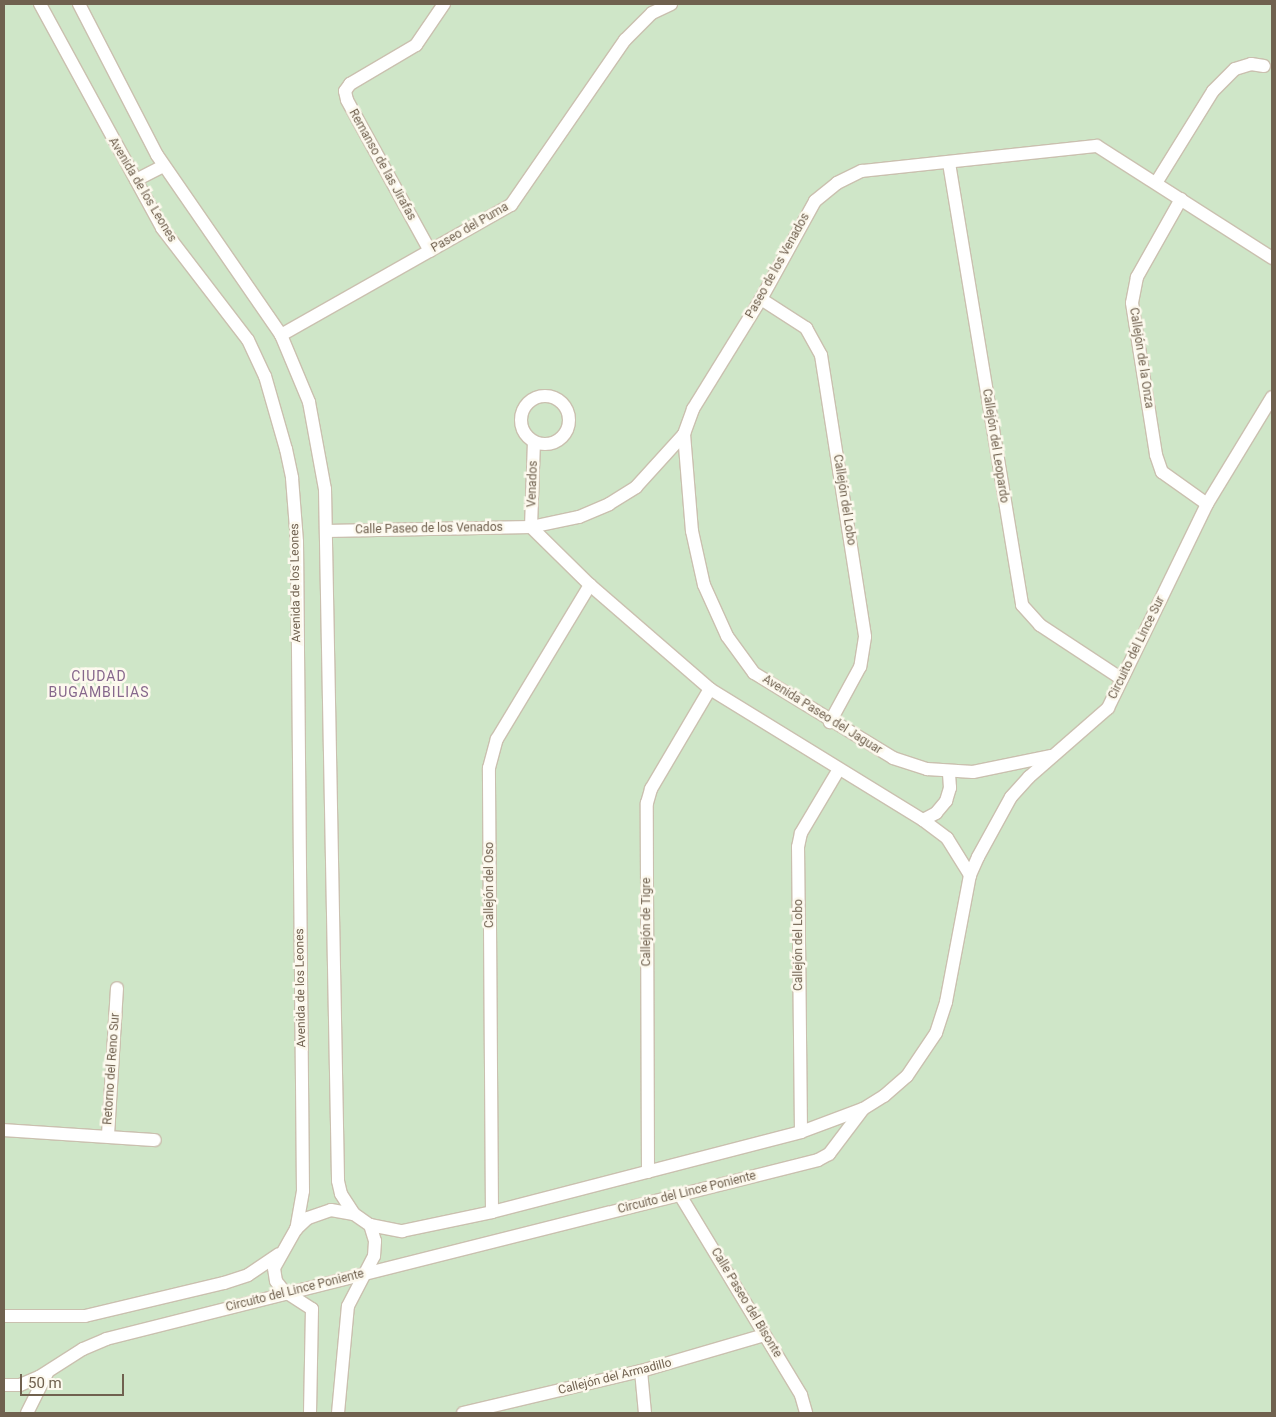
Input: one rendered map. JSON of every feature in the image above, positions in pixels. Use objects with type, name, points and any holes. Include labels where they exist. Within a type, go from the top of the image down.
[{"type":"street","name":"Avenida de los Leones","points":[[40,4],[162,228],[248,340],[280,422],[292,478],[296,542],[303,1191],[296,1229]]},
{"type":"street","points":[[80,4],[164,166],[281,336],[308,402],[325,489],[338,1181],[341,1194],[354,1214],[370,1226],[402,1231],[492,1212],[800,1132],[863,1109]]},
{"type":"street","name":"Remanso de las Jirafas","points":[[430,251],[347,100],[345,91],[350,84],[416,46],[444,4]]},
{"type":"street","name":"Paseo del Puma","points":[[281,336],[517,199],[625,40],[652,13],[671,4]]},
{"type":"street","points":[[1156,183],[1213,91],[1235,69],[1251,64],[1264,66]]},
{"type":"street","name":"Paseo de los Venados","points":[[531,527],[579,516],[609,504],[636,487],[684,434],[693,409],[761,299],[802,221],[822,194],[862,171],[1097,146],[1272,258]]},
{"type":"street","name":"Callejón del Leopardo","points":[[949,162],[1022,605],[1040,626],[1122,679]]},
{"type":"street","points":[[136,180],[164,166]]},
{"type":"street","name":"Callejón de la Onza","points":[[1181,199],[1137,277],[1132,302],[1156,455],[1162,472],[1207,504]]},
{"type":"street","name":"Callejón del Lobo","points":[[761,299],[806,328],[821,355],[865,637],[860,667],[830,722]]},
{"type":"street","name":"Circuito del Lince Sur","points":[[863,1109],[884,1096],[907,1076],[936,1034],[946,1002],[970,875],[1012,798],[1051,756],[1076,738],[1108,708],[1207,504],[1272,397]]},
{"type":"street","name":"Avenida Paseo del Jaguar","points":[[684,434],[692,531],[704,585],[727,636],[754,673],[830,722],[893,758],[949,773],[998,768],[1051,756]]},
{"type":"street","name":"Venados","points":[[531,527],[534,442]]},
{"type":"street","points":[[531,527],[590,585],[710,689],[923,820],[947,838],[970,875]]},
{"type":"street","name":"Calle Paseo de los Venados","points":[[326,531],[531,527]]},
{"type":"street","name":"Callejón del Oso","points":[[492,1212],[489,768],[497,739],[590,585]]},
{"type":"street","name":"Callejón de Tigre","points":[[648,1172],[647,803],[651,789],[710,689]]},
{"type":"street","name":"Callejón del Lobo","points":[[800,1132],[798,847],[801,833],[840,770]]},
{"type":"street","points":[[923,820],[936,813],[946,802],[950,788],[949,773]]},
{"type":"street","name":"Retorno del Reno Sur","points":[[4,1130],[108,1135],[117,988]]},
{"type":"street","name":"Circuito del Lince Poniente","points":[[4,1385],[20,1385],[47,1372],[83,1349],[106,1339],[818,1160],[829,1154],[863,1109]]},
{"type":"street","points":[[108,1135],[154,1140]]},
{"type":"street","name":"Calle Paseo del Bisonte","points":[[680,1195],[801,1395],[806,1413]]},
{"type":"street","points":[[310,1413],[314,1317],[308,1304],[287,1294],[274,1275],[279,1254],[296,1229],[308,1218],[323,1212],[339,1210],[354,1214]]},
{"type":"street","points":[[338,1413],[348,1306],[362,1274],[371,1263],[375,1249],[370,1226]]},
{"type":"street","name":"Circuito del Lince Poniente","points":[[6,1316],[94,1314],[224,1283],[248,1275],[279,1254]]},
{"type":"street","name":"Callejón del Armadillo","points":[[463,1413],[490,1410],[641,1372],[764,1335]]},
{"type":"street","points":[[28,1413],[47,1372]]},
{"type":"street","points":[[641,1372],[645,1413]]},
{"type":"green space","points":[[4,4],[1272,4],[1272,1413],[4,1413]]},
{"type":"district","name":"CIUDAD BUGAMBILIAS","points":[[99,684]]}]
